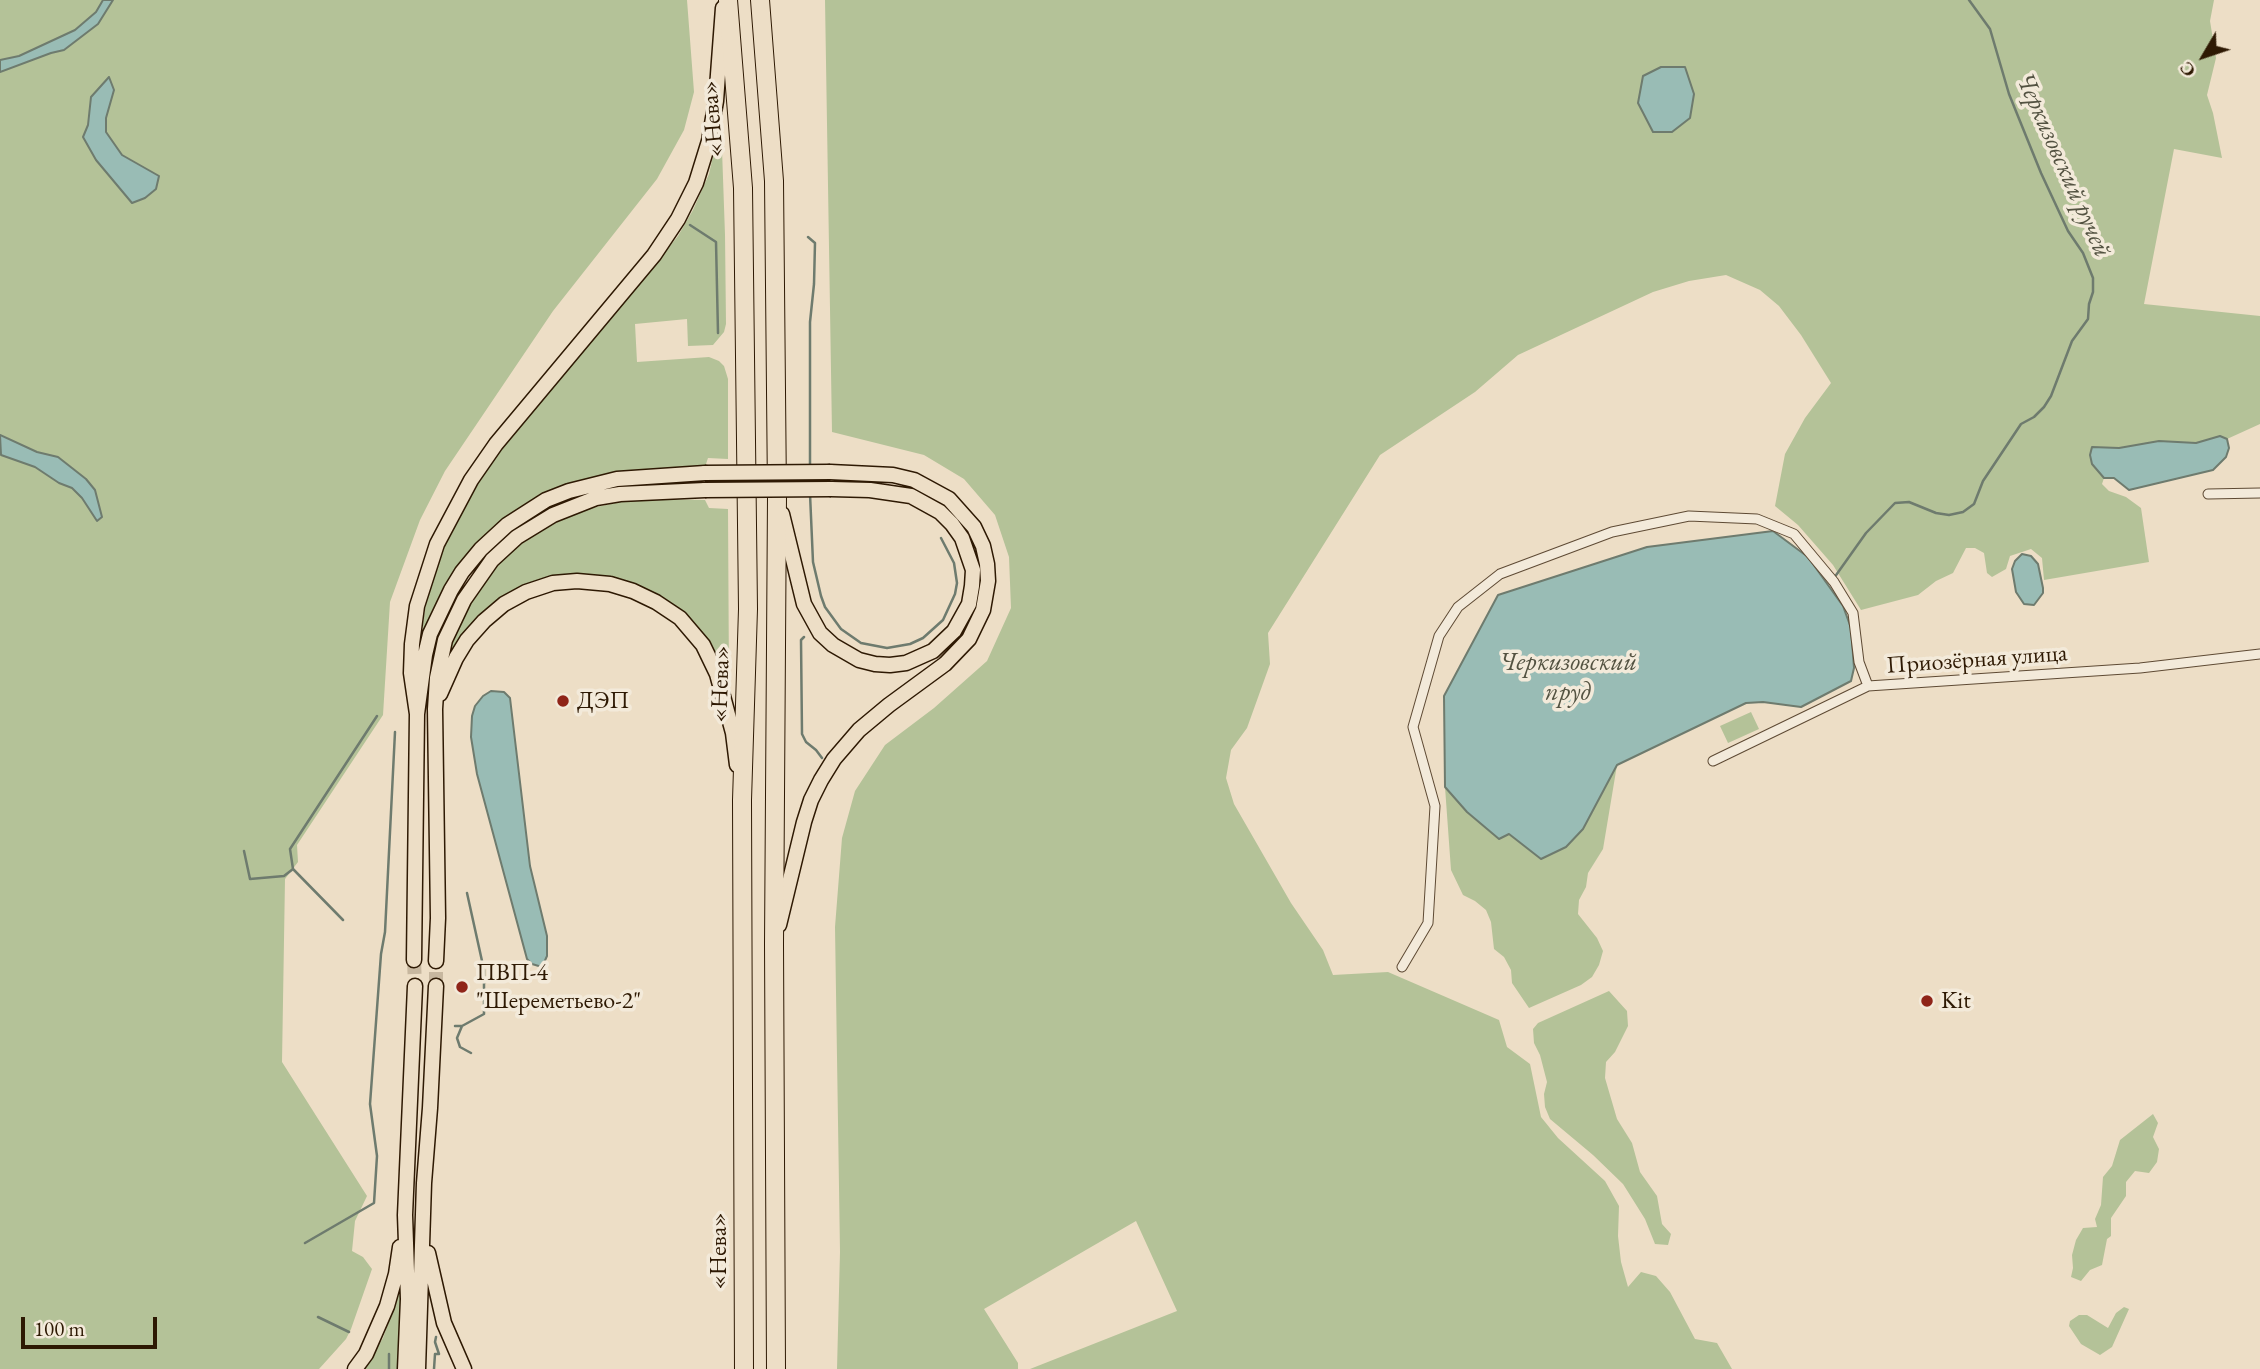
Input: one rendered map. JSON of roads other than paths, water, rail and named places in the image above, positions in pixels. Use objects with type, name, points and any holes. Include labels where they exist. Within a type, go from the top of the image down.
[{"type":"highway","name":"«Нева»","points":[[726,0],[743,188],[747,609],[742,800],[744,1369]]},
{"type":"highway","points":[[760,0],[774,181],[777,496],[774,943],[776,1369]]},
{"type":"main road","points":[[417,714],[411,673],[412,644],[417,606],[437,544],[471,480],[496,444],[654,255],[678,219],[696,183],[709,141],[716,101],[726,0]]},
{"type":"main road","points":[[414,960],[417,714],[425,655],[439,611],[462,572],[481,549],[508,525],[546,500],[617,479],[705,473],[830,472],[893,475],[914,480],[950,499],[974,527],[983,546],[987,564],[988,588],[984,610],[977,625],[958,651],[859,730],[834,759],[811,800],[774,943]]},
{"type":"main road","points":[[436,961],[438,918],[435,709],[437,678],[445,640],[454,618],[492,560],[517,537],[553,514],[596,498],[620,494],[831,489],[870,490],[911,496],[940,512],[962,538],[972,570],[972,586],[968,604],[954,631],[933,651],[906,663],[890,665],[875,664],[846,654],[833,645],[820,633],[804,604],[777,496]]},
{"type":"main road","points":[[435,709],[445,682],[467,640],[504,604],[526,592],[553,583],[610,584],[634,591],[680,618],[703,645],[717,674],[733,733],[742,800]]},
{"type":"main road","points":[[405,1369],[408,1299],[405,1215],[415,986]]},
{"type":"main road","points":[[418,1369],[436,986]]},
{"type":"main road","points":[[355,1369],[371,1343],[387,1306],[396,1274],[405,1215]]},
{"type":"main road","points":[[423,1231],[444,1323],[464,1369]]},
{"type":"street","points":[[2208,494],[2260,493]]},
{"type":"street","points":[[1402,967],[1428,923],[1435,806],[1413,727],[1439,636],[1458,607],[1500,574],[1612,531],[1689,516],[1757,519],[1794,534],[1834,582],[1853,613],[1859,662],[1868,686]]},
{"type":"street","name":"Приозёрная улица","points":[[1713,761],[1868,686],[2140,668],[2260,654]]},
{"type":"water","points":[[103,0],[113,0],[98,24],[64,50],[0,72],[0,60],[19,56],[75,30],[96,12]]},
{"type":"water","points":[[1661,67],[1685,67],[1694,94],[1690,118],[1672,132],[1653,132],[1638,103],[1643,76]]},
{"type":"water","points":[[109,77],[114,90],[106,118],[106,132],[122,155],[159,176],[156,189],[145,198],[132,203],[96,160],[83,137],[88,125],[91,97]]},
{"type":"water","points":[[0,435],[37,452],[58,457],[86,479],[95,490],[102,517],[97,521],[72,488],[35,467],[1,455]]},
{"type":"water","points":[[2220,436],[2227,439],[2229,448],[2226,457],[2213,470],[2129,490],[2114,478],[2104,478],[2092,464],[2090,455],[2092,447],[2119,448],[2159,441],[2196,443]]},
{"type":"water","name":"Черкизовский пруд","points":[[1773,531],[1808,557],[1843,606],[1851,628],[1854,668],[1851,681],[1801,707],[1763,702],[1746,703],[1617,765],[1583,829],[1566,847],[1541,859],[1509,834],[1499,839],[1467,812],[1445,787],[1444,696],[1498,595],[1647,547]]},
{"type":"water","points":[[2022,554],[2031,556],[2038,564],[2043,593],[2034,605],[2024,604],[2016,592],[2012,569]]},
{"type":"water","points":[[491,691],[504,692],[510,698],[530,866],[547,936],[547,956],[542,967],[527,959],[477,774],[471,737],[472,716],[475,706]]},
{"type":"waterway","name":"Черкизовский ручей","points":[[1834,578],[1866,533],[1895,503],[1909,502],[1936,513],[1949,515],[1963,512],[1974,504],[1983,481],[2021,424],[2034,417],[2051,396],[2072,341],[2088,319],[2093,278],[2083,253],[2068,231],[2041,173],[2009,94],[1990,29],[1969,0]]},
{"type":"waterway","points":[[690,225],[716,242],[718,333]]},
{"type":"waterway","points":[[808,237],[815,243],[810,322],[810,466]]},
{"type":"waterway","points":[[810,494],[813,562],[821,596],[825,607],[841,629],[861,643],[887,648],[910,644],[923,638],[943,620],[957,583],[954,563],[941,538]]},
{"type":"waterway","points":[[804,637],[801,640],[802,734],[822,758]]},
{"type":"waterway","points":[[343,920],[293,869],[290,849],[377,716]]},
{"type":"waterway","points":[[305,1243],[374,1203],[377,1156],[370,1104],[385,932],[395,732]]},
{"type":"waterway","points":[[244,851],[250,879],[284,876],[293,869]]},
{"type":"waterway","points":[[455,1026],[462,1026],[484,1014],[484,970],[467,893]]},
{"type":"waterway","points":[[462,1026],[457,1038],[460,1047],[471,1053]]},
{"type":"waterway","points":[[318,1317],[349,1332]]},
{"type":"waterway","points":[[434,1369],[435,1354],[439,1354],[436,1337]]},
{"type":"waterway","points":[[389,1354],[389,1369]]},
{"type":"tunnel","points":[[414,960],[415,986]]},
{"type":"tunnel","points":[[436,961],[436,986]]},
{"type":"place","name":"ДЭП","points":[[563,701]]},
{"type":"place","name":"ПВП-4 \"Шереметьево-2\"","points":[[462,987]]},
{"type":"place","name":"Kit","points":[[1927,1001]]}]
